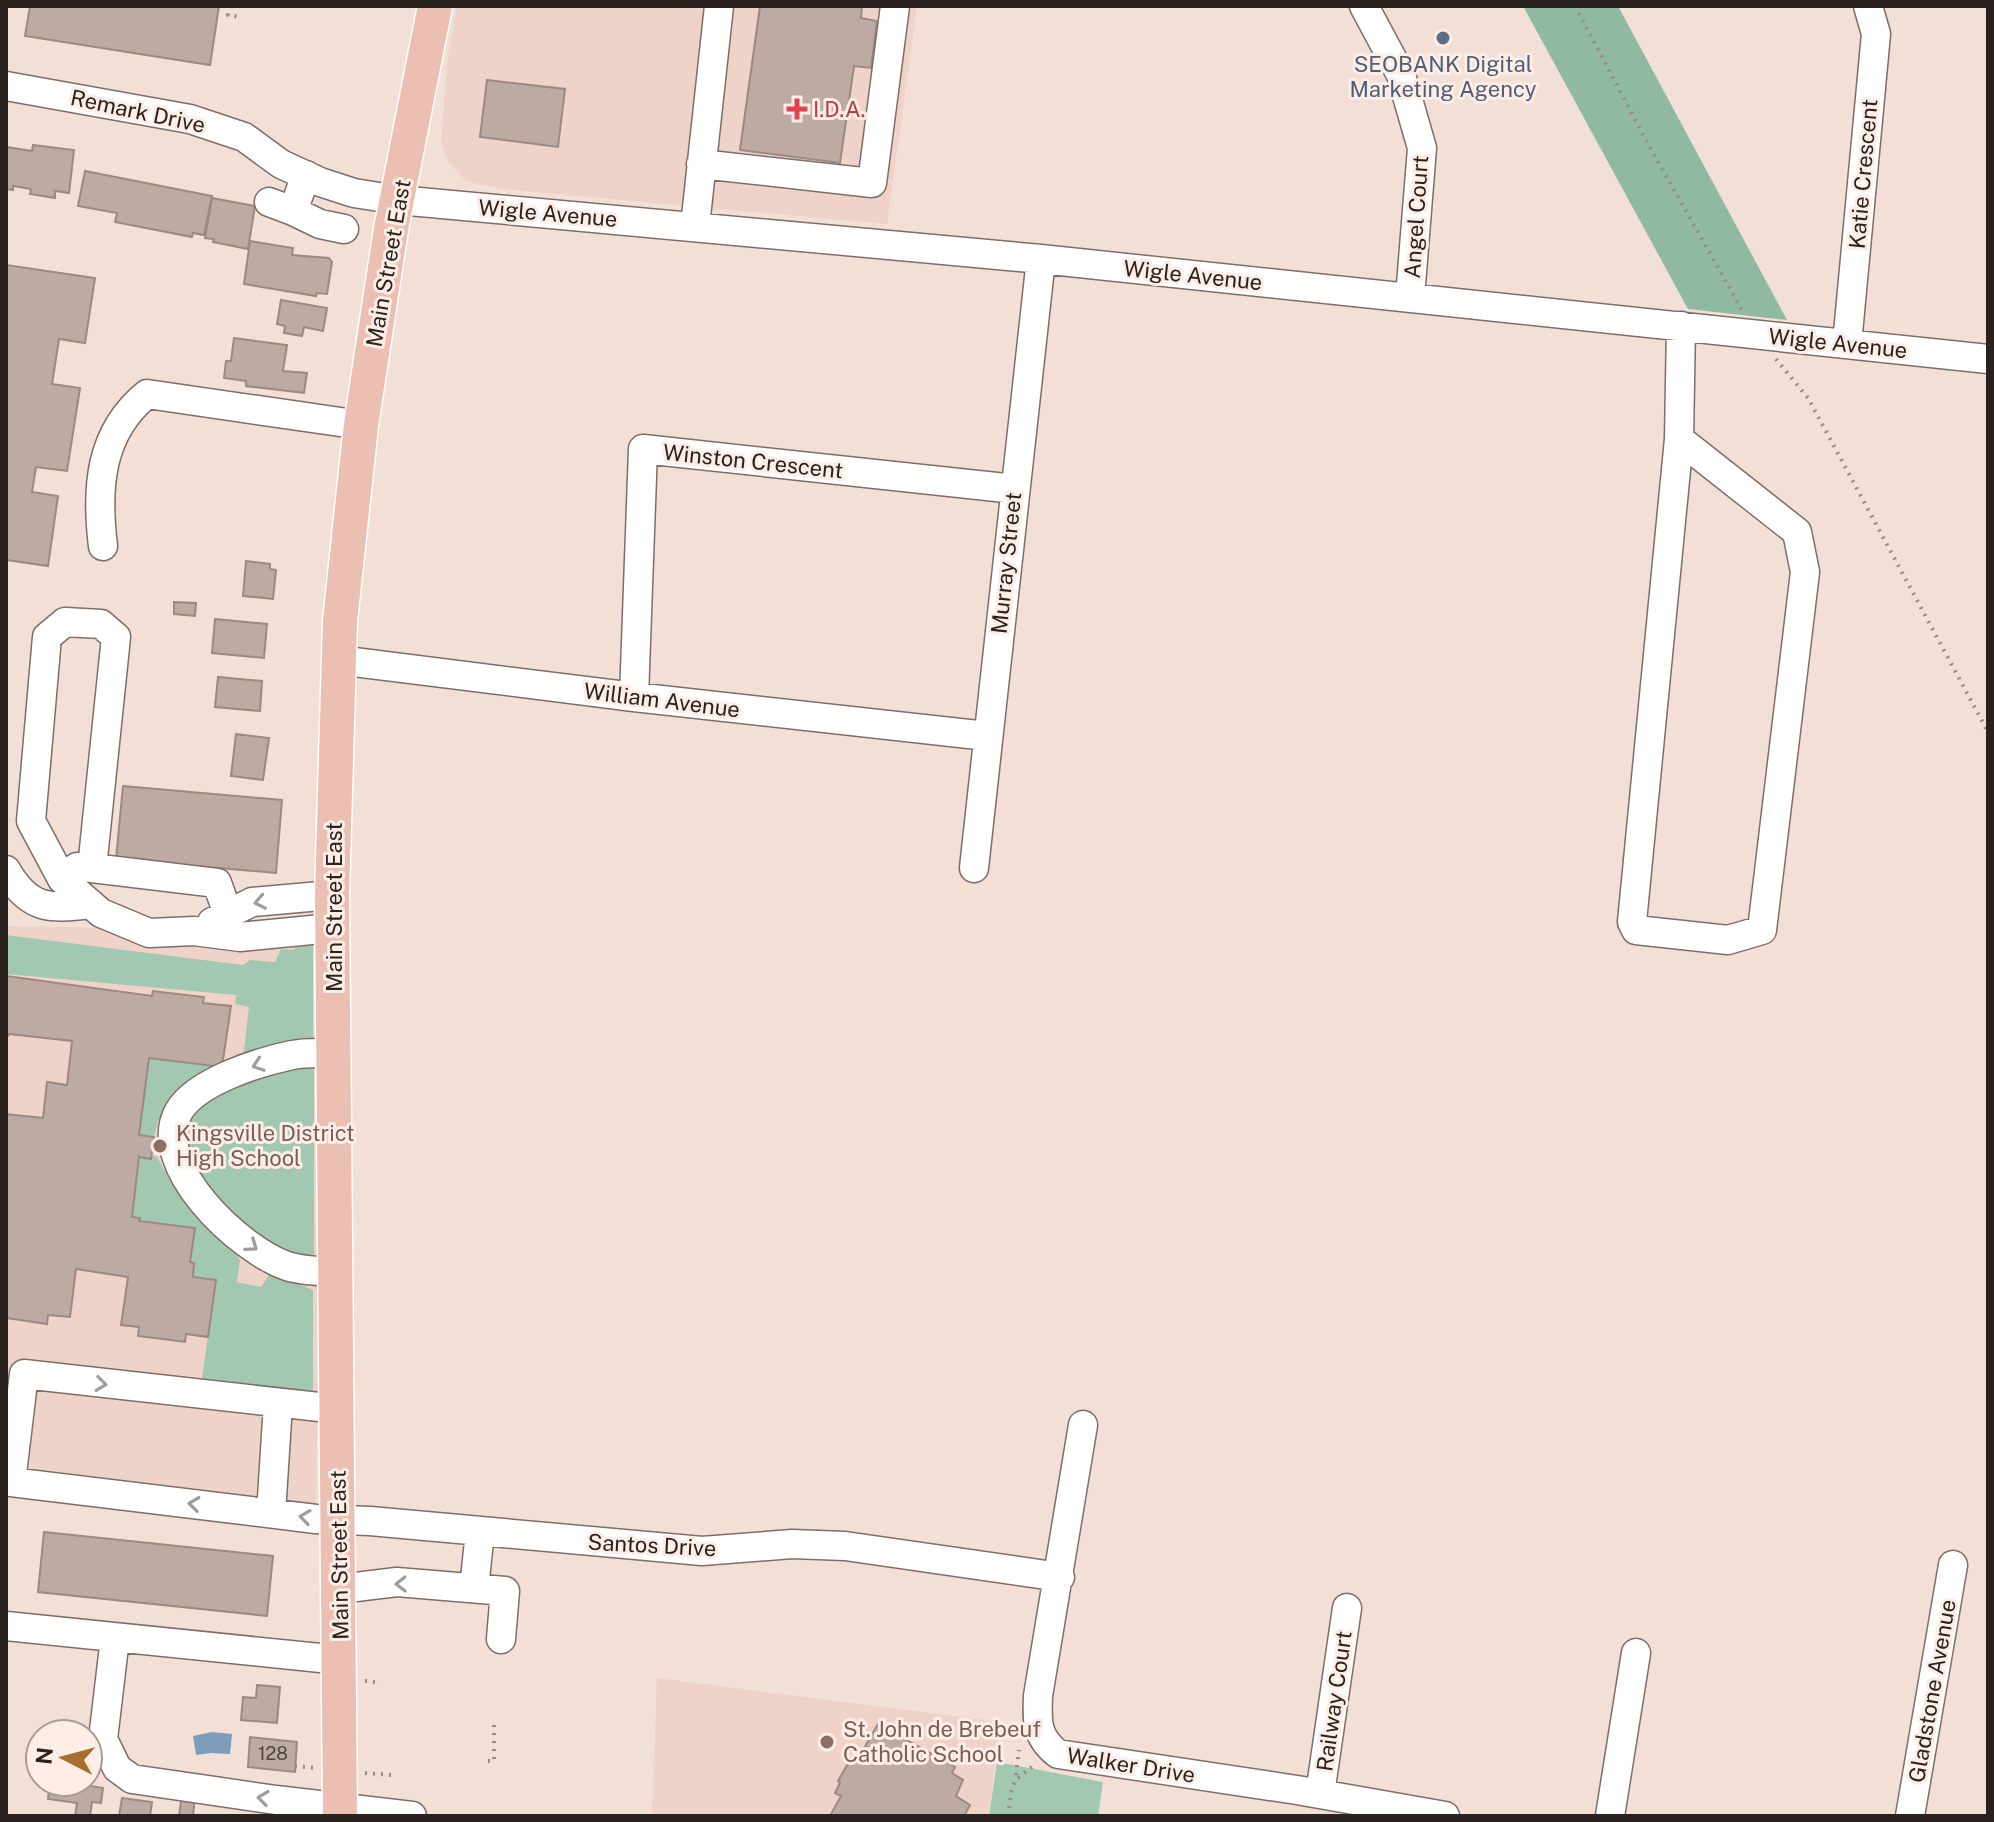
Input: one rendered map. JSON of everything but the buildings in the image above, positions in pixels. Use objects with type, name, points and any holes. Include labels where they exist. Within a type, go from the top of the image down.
[{"type":"main road","name":"Main Street East","points":[[340,1811],[352,1670],[339,1589],[332,911],[338,660],[361,425],[398,200],[435,6]]},
{"type":"street","points":[[695,226],[719,6]]},
{"type":"street","points":[[701,164],[872,183],[895,6]]},
{"type":"street","name":"Angel Court","points":[[1364,6],[1401,75],[1422,148],[1410,297]]},
{"type":"street","name":"Katie Crescent","points":[[1847,344],[1876,34],[1868,6]]},
{"type":"street","name":"Remark Drive","points":[[6,86],[190,119],[244,137],[281,164],[306,175],[354,193],[398,200]]},
{"type":"street","points":[[306,175],[281,206],[320,224],[344,229]]},
{"type":"street","name":"Wigle Avenue","points":[[398,200],[1041,259],[1988,359]]},
{"type":"street","name":"Murray Street","points":[[974,868],[1041,259]]},
{"type":"street","points":[[1679,439],[1797,532],[1805,572],[1762,930],[1728,940],[1636,930],[1632,922],[1679,439],[1681,326]]},
{"type":"street","points":[[103,546],[98,504],[107,448],[134,405],[147,394],[361,425]]},
{"type":"street","name":"Winston Crescent","points":[[634,697],[643,449],[1015,489]]},
{"type":"street","points":[[92,868],[116,637],[101,624],[65,622],[47,637],[31,821],[62,879],[101,913],[149,933],[194,931],[240,937],[332,911]]},
{"type":"street","name":"William Avenue","points":[[338,660],[987,736]]},
{"type":"street","points":[[62,879],[77,867],[217,883],[228,914]]},
{"type":"street","points":[[6,870],[13,883],[34,902],[53,908],[91,904]]},
{"type":"street","points":[[194,931],[252,902],[332,911]]},
{"type":"street","points":[[334,1053],[293,1055],[206,1085],[188,1099],[178,1113],[172,1141],[177,1161],[197,1194],[242,1239],[264,1255],[287,1266],[335,1272]]},
{"type":"street","name":"Santos Drive","points":[[278,1404],[24,1374],[11,1482],[339,1521],[702,1551],[792,1544],[845,1546],[1060,1577]]},
{"type":"street","points":[[271,1513],[278,1404],[337,1409]]},
{"type":"street","name":"Walker Drive","points":[[1083,1425],[1038,1696],[1037,1718],[1046,1745],[1058,1754],[1445,1816]]},
{"type":"street","points":[[469,1588],[475,1531]]},
{"type":"street","name":"Gladstone Avenue","points":[[1910,1816],[1953,1565]]},
{"type":"street","points":[[339,1589],[397,1582],[505,1591],[501,1639]]},
{"type":"street","name":"Railway Court","points":[[1320,1794],[1347,1608]]},
{"type":"street","points":[[6,1626],[352,1670]]},
{"type":"street","points":[[115,1638],[103,1739],[117,1768],[132,1779],[340,1811],[412,1816]]},
{"type":"street","points":[[1610,1816],[1636,1653]]},
{"type":"path","points":[[231,6],[228,15],[241,17]]},
{"type":"path","points":[[1575,6],[1647,142],[1756,334],[1808,398],[1988,732]]},
{"type":"path","points":[[352,1670],[381,1683]]},
{"type":"path","points":[[488,1761],[494,1761],[494,1725]]},
{"type":"path","points":[[1008,1816],[1019,1750]]},
{"type":"path","points":[[1014,1781],[1039,1761]]},
{"type":"path","points":[[295,1766],[318,1768]]},
{"type":"path","points":[[365,1773],[392,1775]]},
{"type":"shaded area","points":[[457,6],[917,6],[887,224],[500,189],[466,181],[449,163],[441,143],[447,63]]},
{"type":"shaded area","name":"Kingsville District High School","points":[[6,926],[313,932],[318,1396],[315,1533],[258,1523],[6,1496]]},
{"type":"shaded area","name":"St. John de Brebeuf Catholic School","points":[[657,1678],[1000,1722],[989,1816],[652,1816]]},
{"type":"green space","points":[[1523,6],[1618,6],[1787,320],[1688,309]]},
{"type":"green space","points":[[313,932],[313,1044],[243,1058],[249,1007],[235,1004],[236,995],[6,974],[6,935],[243,965],[250,960],[275,962],[281,949],[294,950],[298,941]]},
{"type":"green space","points":[[149,1058],[222,1067],[172,1100],[158,1121],[154,1137],[139,1135]]},
{"type":"green space","points":[[291,1067],[314,1068],[314,1254],[308,1257],[287,1254],[238,1223],[189,1164],[186,1122],[211,1094]]},
{"type":"green space","points":[[151,1155],[157,1157],[175,1189],[199,1217],[236,1252],[240,1261],[237,1282],[261,1287],[271,1272],[313,1290],[313,1397],[201,1385],[216,1280],[193,1277],[194,1263],[190,1262],[195,1228],[139,1221],[139,1218],[132,1217],[139,1157],[150,1159]]},
{"type":"green space","points":[[997,1762],[1103,1782],[1098,1816],[989,1816]]},
{"type":"water","points":[[212,1732],[232,1734],[230,1754],[196,1755],[193,1736]]},
{"type":"place","name":"SEOBANK Digital Marketing Agency","points":[[1443,38]]},
{"type":"place","name":"I.D.A.","points":[[797,109]]},
{"type":"place","name":"Kingsville District High School","points":[[160,1146]]},
{"type":"place","name":"St. John de Brebeuf Catholic School","points":[[827,1742]]}]
